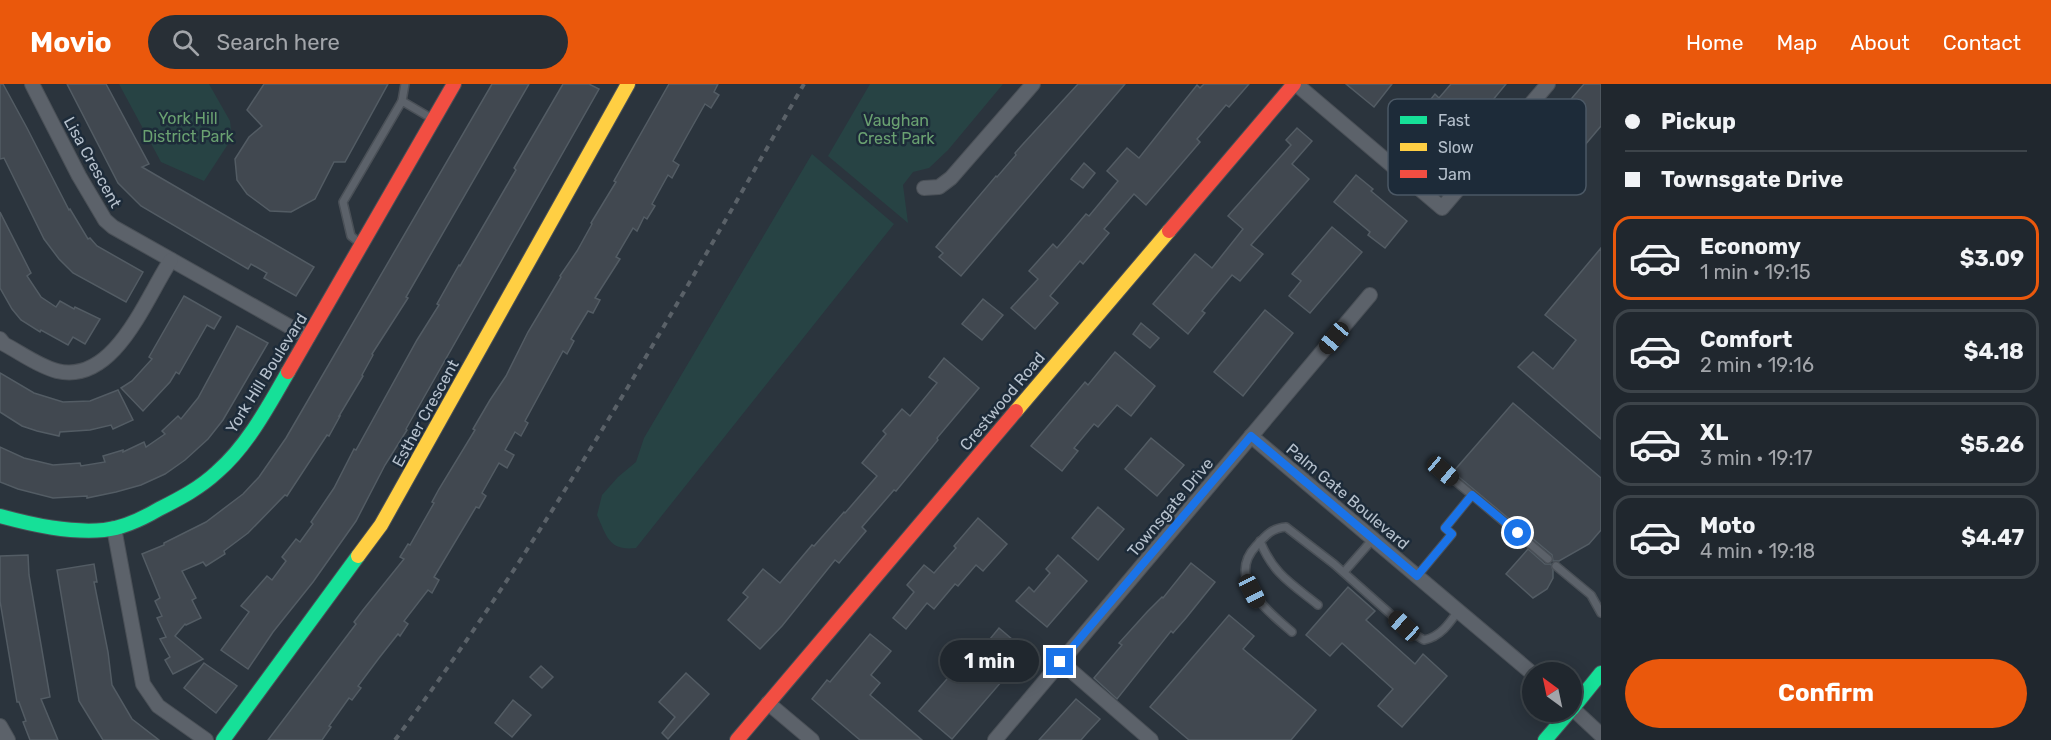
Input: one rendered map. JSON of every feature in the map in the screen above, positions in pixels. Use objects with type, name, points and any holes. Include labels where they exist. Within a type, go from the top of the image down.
[{"type":"street","name":"Lisa Crescent","points":[[32,84],[79,176],[105,220],[113,227],[308,337]]},
{"type":"street","name":"York Hill Boulevard","points":[[0,516],[59,527],[99,531],[114,528],[132,523],[195,489],[227,464],[250,433],[308,337],[454,84]]},
{"type":"street","name":"Esther Crescent","points":[[223,740],[381,525],[628,84]]},
{"type":"street","points":[[924,188],[939,187],[951,178],[1033,84]]},
{"type":"street","points":[[1295,84],[1388,162]]},
{"type":"street","name":"Crestwood Road","points":[[737,740],[1107,302],[1295,84]]},
{"type":"street","points":[[1535,99],[1548,84]]},
{"type":"street","points":[[1427,195],[1442,208],[1453,195]]},
{"type":"street","points":[[0,339],[4,344],[40,365],[58,371],[72,372],[88,369],[102,361],[124,340],[171,260]]},
{"type":"street","name":"Townsgate Drive","points":[[995,740],[1370,295]]},
{"type":"street","name":"Palm Gate Boulevard","points":[[1251,436],[1522,665]]},
{"type":"street","points":[[114,528],[144,684],[158,706],[206,740]]},
{"type":"street","points":[[1060,662],[1151,740]]},
{"type":"street","points":[[1582,697],[1601,673]]},
{"type":"street","points":[[768,703],[812,740]]},
{"type":"street","points":[[1582,718],[1601,735]]},
{"type":"street","points":[[1545,740],[1561,722]]},
{"type":"street","points":[[0,726],[8,740]]},
{"type":"lane","points":[[362,244],[351,236],[343,202],[402,101],[405,84]]},
{"type":"lane","points":[[402,101],[433,120]]},
{"type":"lane","points":[[1443,471],[1548,559]]},
{"type":"lane","points":[[1417,576],[1452,534],[1445,528],[1472,495]]},
{"type":"lane","points":[[1292,632],[1258,602],[1246,580],[1246,563],[1252,549],[1274,528],[1286,527],[1344,572],[1404,626]]},
{"type":"lane","points":[[1344,572],[1373,539]]},
{"type":"lane","points":[[1260,541],[1267,559],[1277,572],[1318,605]]},
{"type":"lane","points":[[1556,566],[1591,595],[1601,613]]},
{"type":"lane","points":[[1591,595],[1601,598]]},
{"type":"lane","points":[[1414,634],[1424,640],[1433,638],[1446,627],[1458,611]]},
{"type":"green space","name":"York Hill District Park","points":[[119,84],[209,84],[230,121],[232,138],[204,181],[161,162]]},
{"type":"green space","name":"Vaughan Crest Park","points":[[870,84],[1003,84],[948,150],[929,168],[913,172],[903,185],[908,223],[828,156]]},
{"type":"green space","points":[[812,154],[894,224],[636,548],[614,545],[597,515],[602,495],[636,462],[644,438]]},
{"type":"building","points":[[0,84],[3,84],[69,210],[88,239],[90,238],[97,246],[143,272],[126,302],[73,273],[44,239],[4,158],[0,159]]},
{"type":"building","points":[[67,84],[106,84],[149,164],[142,167],[314,267],[296,296],[264,278],[267,273],[251,264],[248,269],[141,206],[118,183]]},
{"type":"building","points":[[264,84],[388,84],[345,162],[334,162],[315,199],[291,212],[270,211],[247,194],[237,180],[235,159],[249,137],[262,126],[247,110]]},
{"type":"building","points":[[492,84],[529,84],[406,297],[408,298],[372,354],[363,376],[329,436],[327,435],[287,496],[285,495],[248,533],[224,551],[225,554],[206,566],[203,562],[182,571],[196,598],[192,600],[201,618],[185,624],[175,636],[203,659],[173,674],[165,660],[170,657],[160,639],[166,637],[157,618],[162,616],[155,601],[160,598],[142,554],[206,522],[243,494],[259,477],[286,438]]},
{"type":"building","points":[[563,84],[589,84],[599,89],[407,430],[385,465],[356,521],[248,669],[221,650],[249,612],[241,606],[267,576],[272,580],[286,561],[282,557],[296,539],[300,542],[313,524],[311,522],[334,488],[354,449],[356,450]]},
{"type":"building","points":[[669,84],[718,84],[714,92],[719,95],[711,108],[705,104],[673,161],[679,165],[672,178],[668,175],[652,204],[655,206],[647,219],[644,217],[637,231],[633,228],[616,257],[620,259],[595,298],[600,300],[593,313],[588,311],[571,339],[574,341],[567,354],[563,351],[525,421],[528,423],[521,436],[515,432],[505,450],[514,455],[507,468],[499,463],[482,493],[486,496],[479,508],[476,507],[434,577],[439,580],[432,593],[428,590],[404,621],[408,624],[400,636],[398,634],[358,686],[361,688],[352,700],[349,698],[322,740],[268,740],[356,624],[354,622],[363,610],[404,559],[400,557],[408,544],[410,545],[434,503],[432,502],[439,489],[506,376],[560,276],[577,251]]},
{"type":"building","points":[[1078,84],[1125,84],[961,276],[939,257],[943,253],[936,247],[1016,155],[1015,153]]},
{"type":"building","points":[[1204,84],[1249,84],[1229,107],[1226,105],[1197,139],[1200,142],[1146,205],[1134,194],[1104,229],[1109,233],[1083,264],[1080,261],[1050,296],[1058,303],[1035,329],[1011,308],[1038,279],[1029,271],[1053,244],[1057,248],[1086,214],[1089,216],[1118,181],[1107,171],[1127,148],[1139,158],[1197,85],[1200,88]]},
{"type":"building","points":[[1346,84],[1392,84],[1374,107]]},
{"type":"building","points":[[1451,84],[1506,84],[1494,99],[1431,99],[1435,94],[1439,98]]},
{"type":"building","points":[[1584,84],[1601,84],[1601,126],[1586,144],[1586,99],[1571,99]]},
{"type":"building","points":[[1297,128],[1312,141],[1292,164],[1309,179],[1251,245],[1263,254],[1240,281],[1232,275],[1202,311],[1205,313],[1188,334],[1153,304],[1195,254],[1212,268],[1243,229],[1228,216],[1291,145],[1286,140]]},
{"type":"building","points":[[1084,163],[1095,173],[1083,188],[1071,179]]},
{"type":"building","points":[[1356,175],[1373,189],[1371,191],[1407,221],[1385,248],[1368,235],[1370,232],[1334,202]]},
{"type":"building","points":[[0,212],[31,273],[27,276],[41,297],[56,307],[60,301],[100,319],[85,344],[73,337],[68,345],[41,330],[40,332],[21,320],[12,309],[0,288]]},
{"type":"building","points":[[1332,227],[1362,252],[1310,313],[1289,296],[1301,281],[1292,274]]},
{"type":"building","points":[[1601,248],[1601,439],[1518,367],[1533,352],[1553,369],[1576,340],[1545,315]]},
{"type":"building","points":[[184,296],[221,317],[214,329],[207,325],[179,374],[176,372],[170,382],[143,411],[121,388],[132,381],[152,359],[149,357]]},
{"type":"building","points":[[983,299],[1003,315],[982,340],[962,324]]},
{"type":"building","points":[[1265,310],[1293,333],[1243,396],[1214,372]]},
{"type":"building","points":[[1141,323],[1159,338],[1150,348],[1133,334]]},
{"type":"building","points":[[237,326],[268,343],[223,420],[208,439],[165,474],[141,485],[87,498],[87,496],[53,498],[0,482],[0,447],[24,458],[53,465],[80,463],[81,466],[105,462],[103,456],[123,450],[123,452],[144,442],[146,447],[165,434],[162,431],[178,416],[181,419],[198,398]]},
{"type":"building","points":[[1115,352],[1155,386],[1131,416],[1117,405],[1098,427],[1094,424],[1074,448],[1078,451],[1062,471],[1031,446],[1085,382],[1088,385]]},
{"type":"building","points":[[944,358],[979,388],[896,491],[894,490],[862,527],[866,531],[839,563],[835,560],[782,626],[760,649],[728,620],[748,597],[743,593],[763,569],[780,583],[812,545],[814,546],[877,476],[862,463],[886,434],[883,431],[902,409],[910,416],[937,383],[929,377]]},
{"type":"building","points":[[0,373],[34,393],[63,402],[90,401],[118,390],[133,420],[113,429],[111,425],[90,430],[60,432],[59,436],[22,426],[0,412]]},
{"type":"building","points":[[1513,403],[1601,478],[1601,530],[1589,544],[1559,561],[1553,561],[1552,555],[1453,472]]},
{"type":"building","points":[[1151,438],[1184,465],[1157,496],[1125,469]]},
{"type":"building","points":[[1098,507],[1124,529],[1098,560],[1072,538]]},
{"type":"building","points":[[978,518],[1007,544],[983,571],[976,565],[958,586],[955,584],[934,609],[927,603],[906,629],[893,618],[914,592],[907,585],[924,565],[934,573]]},
{"type":"building","points":[[1528,549],[1545,564],[1551,564],[1553,570],[1553,578],[1547,589],[1533,598],[1506,574]]},
{"type":"building","points":[[28,555],[29,575],[50,697],[41,699],[58,740],[30,740],[23,722],[26,721],[19,702],[17,702],[0,601],[0,556]]},
{"type":"building","points":[[1058,555],[1087,581],[1047,627],[1016,601],[1029,587],[1034,592],[1050,573],[1046,569]]},
{"type":"building","points":[[1191,563],[1215,582],[1173,633],[1171,631],[1117,699],[1094,678],[1122,645],[1119,643],[1163,598]]},
{"type":"building","points":[[94,564],[97,582],[94,582],[112,685],[132,719],[159,740],[103,740],[79,701],[57,570]]},
{"type":"building","points":[[1348,587],[1375,611],[1366,620],[1415,664],[1423,654],[1447,676],[1402,727],[1378,706],[1393,689],[1342,643],[1330,656],[1306,635]]},
{"type":"building","points":[[1229,615],[1254,636],[1243,649],[1316,710],[1291,740],[1189,740],[1150,707]]},
{"type":"building","points":[[999,628],[1027,652],[952,739],[919,711],[975,647],[980,651]]},
{"type":"building","points":[[870,634],[891,651],[871,675],[880,683],[870,695],[922,740],[860,740],[812,699],[827,680],[830,682]]},
{"type":"building","points":[[204,663],[237,686],[216,713],[184,688]]},
{"type":"building","points":[[541,666],[553,677],[542,688],[530,677]]},
{"type":"building","points":[[686,673],[709,694],[668,739],[662,733],[675,717],[659,702]]},
{"type":"building","points":[[1076,699],[1100,719],[1081,740],[1039,740]]},
{"type":"building","points":[[513,700],[531,715],[512,737],[495,723]]},
{"type":"railway","points":[[395,740],[452,662],[559,500],[659,335],[804,84]]},
{"type":"traffic: fast","points":[[0,516],[51,528],[91,531],[119,527],[146,516],[196,488],[228,462],[256,425],[288,372]]},
{"type":"traffic: fast","points":[[223,740],[358,556]]},
{"type":"traffic: fast","points":[[1582,697],[1601,673]]},
{"type":"traffic: fast","points":[[1545,740],[1561,722]]},
{"type":"traffic: slow","points":[[358,556],[381,525],[628,84]]},
{"type":"traffic: slow","points":[[1016,411],[1169,231]]},
{"type":"traffic: jam","points":[[288,372],[454,84]]},
{"type":"traffic: jam","points":[[1169,231],[1294,84]]},
{"type":"traffic: jam","points":[[737,740],[1016,411]]},
{"type":"route","points":[[1060,662],[1251,436],[1417,576],[1452,534],[1445,528],[1472,495],[1518,533]]}]
